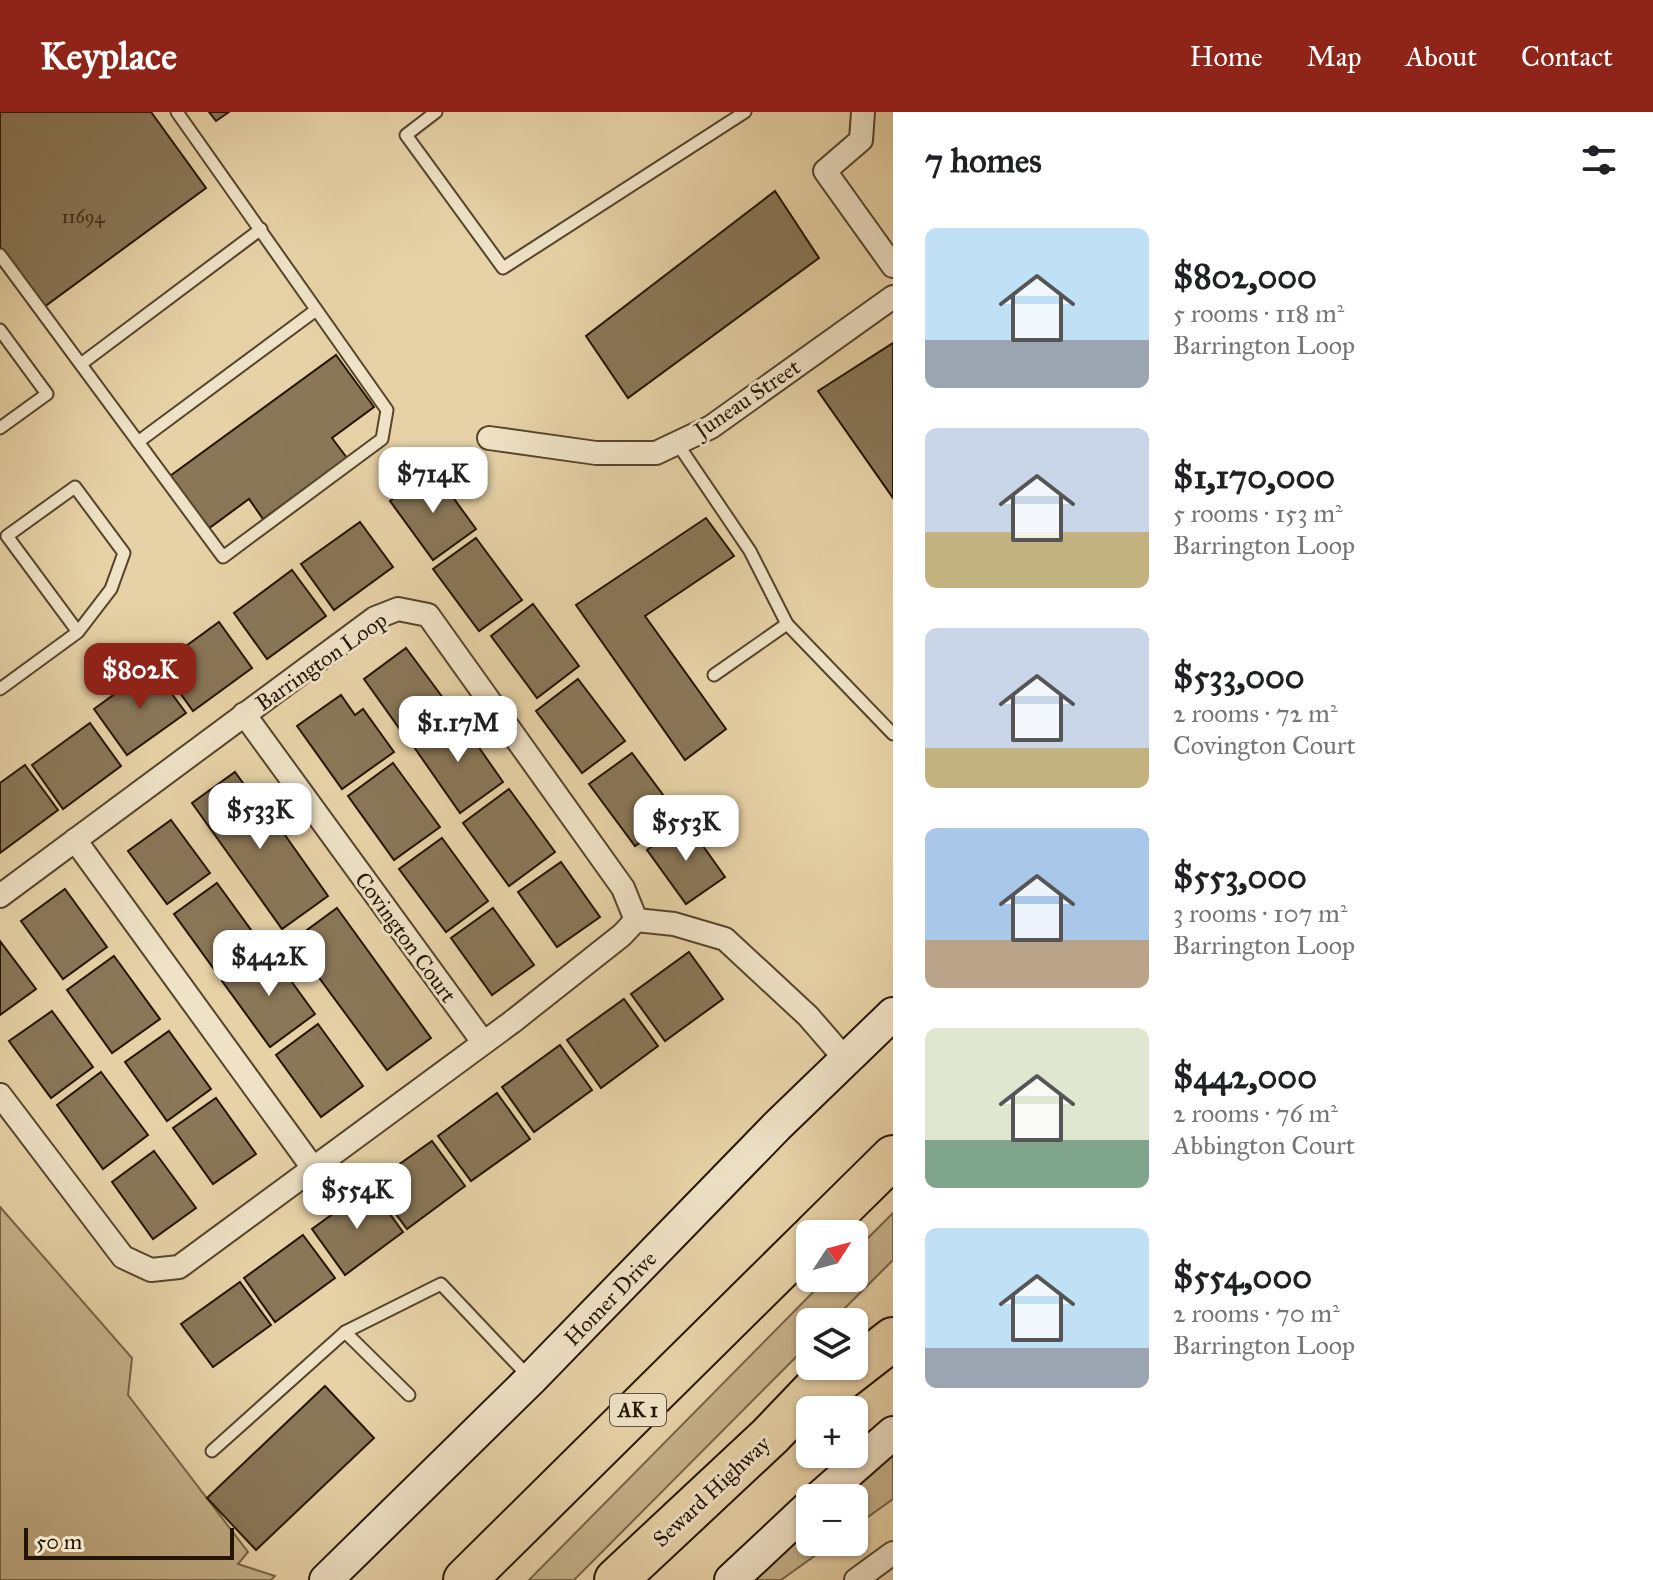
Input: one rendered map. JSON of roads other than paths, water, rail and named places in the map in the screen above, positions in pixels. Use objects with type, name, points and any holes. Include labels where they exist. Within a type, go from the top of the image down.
[{"type":"highway","points":[[829,1220],[893,1157]]},
{"type":"highway","name":"AK 1","points":[[465,1580],[796,1253]]},
{"type":"highway","points":[[868,1333],[893,1307]]},
{"type":"highway","points":[[770,1436],[893,1339]]},
{"type":"highway","name":"Seward Highway","points":[[616,1580],[770,1436],[824,1380]]},
{"type":"main road","name":"Homer Drive","points":[[326,1580],[531,1379],[777,1126],[893,1014]]},
{"type":"main road","points":[[835,1484],[893,1433]]},
{"type":"main road","points":[[731,1580],[796,1519]]},
{"type":"street","points":[[863,112],[861,140],[825,171],[893,266]]},
{"type":"street","name":"Juneau Street","points":[[489,438],[596,453],[656,453],[711,427],[893,297]]},
{"type":"street","name":"Barrington Loop","points":[[0,896],[375,618],[398,609],[428,615],[623,888],[636,920]]},
{"type":"street","name":"Covington Court","points":[[244,714],[483,1042]]},
{"type":"street","points":[[75,840],[313,1168]]},
{"type":"street","points":[[0,1095],[123,1257],[151,1270],[179,1267],[483,1042],[622,935],[636,920],[674,924],[725,939],[808,1016],[847,1061]]},
{"type":"street","points":[[856,1580],[893,1553]]},
{"type":"lane","points":[[0,255],[223,557],[382,439],[387,410],[177,112]]},
{"type":"lane","points":[[436,112],[406,135],[503,268],[745,112]]},
{"type":"lane","points":[[81,364],[261,229]]},
{"type":"lane","points":[[138,442],[316,310]]},
{"type":"lane","points":[[0,330],[47,394],[0,428]]},
{"type":"lane","points":[[677,443],[750,551],[787,624],[893,734]]},
{"type":"lane","points":[[0,689],[78,632],[111,589],[124,553],[75,487],[7,536],[78,632]]},
{"type":"lane","points":[[714,675],[787,624]]},
{"type":"lane","points":[[212,1451],[345,1332],[441,1284],[531,1379]]},
{"type":"lane","points":[[345,1332],[409,1395]]}]
